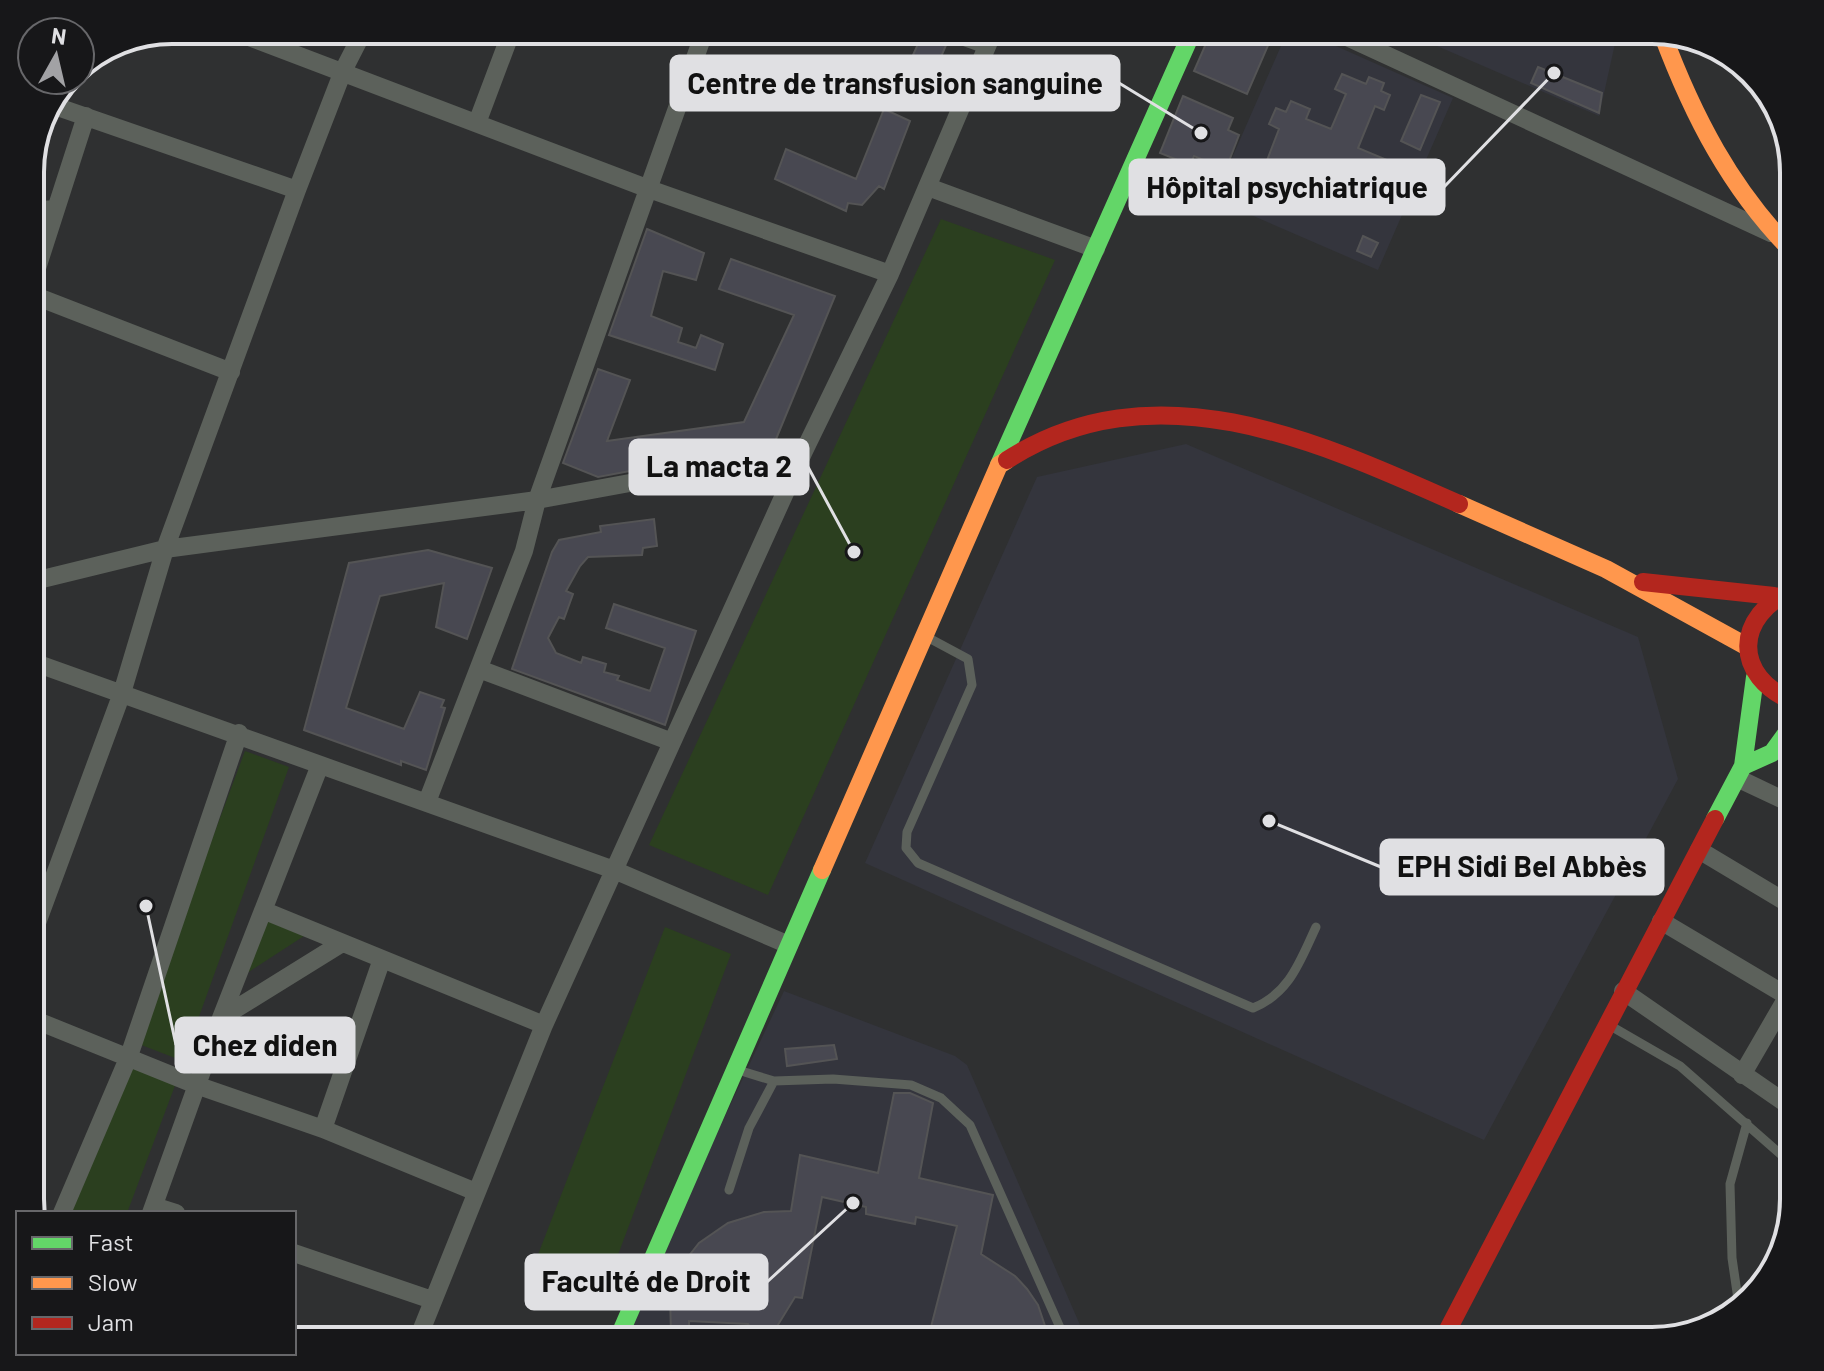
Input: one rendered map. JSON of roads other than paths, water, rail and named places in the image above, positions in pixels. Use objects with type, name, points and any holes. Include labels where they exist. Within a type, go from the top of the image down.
[{"type":"main road","points":[[623,1327],[924,635],[1187,44]]},
{"type":"main road","points":[[1667,45],[1709,142],[1780,240]]},
{"type":"main road","points":[[999,465],[1044,438],[1087,425],[1165,416],[1229,420],[1329,449],[1623,578],[1746,646]]},
{"type":"main road","points":[[1623,578],[1694,590],[1780,594]]},
{"type":"main road","points":[[1449,1327],[1740,772],[1755,677],[1746,646],[1754,617],[1774,596]]},
{"type":"main road","points":[[1755,677],[1780,698]]},
{"type":"main road","points":[[1740,772],[1772,753],[1780,742]]},
{"type":"street","points":[[269,44],[649,189],[890,274]]},
{"type":"street","points":[[44,904],[122,693],[165,549],[297,190],[343,71],[357,44]]},
{"type":"street","points":[[477,123],[507,44]]},
{"type":"street","points":[[427,802],[524,551],[537,500],[700,44]]},
{"type":"street","points":[[422,1327],[544,1025],[804,451],[890,274],[988,44]]},
{"type":"street","points":[[1362,44],[1773,234]]},
{"type":"street","points":[[62,108],[297,190]]},
{"type":"street","points":[[44,244],[86,116]]},
{"type":"street","points":[[928,187],[1096,249]]},
{"type":"street","points":[[44,210],[54,209]]},
{"type":"street","points":[[44,298],[231,372]]},
{"type":"street","points":[[44,579],[165,549],[537,500],[804,451]]},
{"type":"street","points":[[44,666],[239,733],[614,870],[789,945]]},
{"type":"street","points":[[479,669],[672,742]]},
{"type":"street","points":[[63,1211],[129,1056],[239,733]]},
{"type":"street","points":[[153,1209],[221,1018],[320,765]]},
{"type":"street","points":[[1740,772],[1780,796]]},
{"type":"street","points":[[1699,850],[1780,899]]},
{"type":"street","points":[[265,911],[544,1025]]},
{"type":"street","points":[[1661,921],[1780,987]]},
{"type":"street","points":[[221,1018],[342,943]]},
{"type":"street","points":[[323,1129],[382,959]]},
{"type":"street","points":[[1623,991],[1780,1100]]},
{"type":"street","points":[[1742,1075],[1780,1013]]},
{"type":"street","points":[[44,1023],[196,1085],[323,1129],[476,1192]]},
{"type":"street","points":[[296,1254],[432,1300]]},
{"type":"lane","points":[[924,635],[968,659],[972,685],[907,832],[906,848],[918,863],[1253,1008],[1270,1001],[1291,981],[1316,927]]},
{"type":"lane","points":[[1606,1023],[1680,1066],[1780,1153]]},
{"type":"lane","points":[[735,1069],[774,1081],[833,1079],[911,1085],[941,1098],[970,1125],[1060,1327]]},
{"type":"lane","points":[[729,1190],[749,1128],[774,1081]]},
{"type":"lane","points":[[1737,1293],[1732,1258],[1730,1184],[1747,1123]]},
{"type":"place","name":"Hôpital psychiatrique","points":[[1554,73]]},
{"type":"place","name":"Centre de transfusion sanguine","points":[[1201,133]]},
{"type":"place","name":"La macta 2","points":[[854,552]]},
{"type":"place","name":"EPH Sidi Bel Abbès","points":[[1269,821]]},
{"type":"place","name":"Chez diden","points":[[146,906]]},
{"type":"place","name":"Faculté de Droit","points":[[853,1203]]}]
